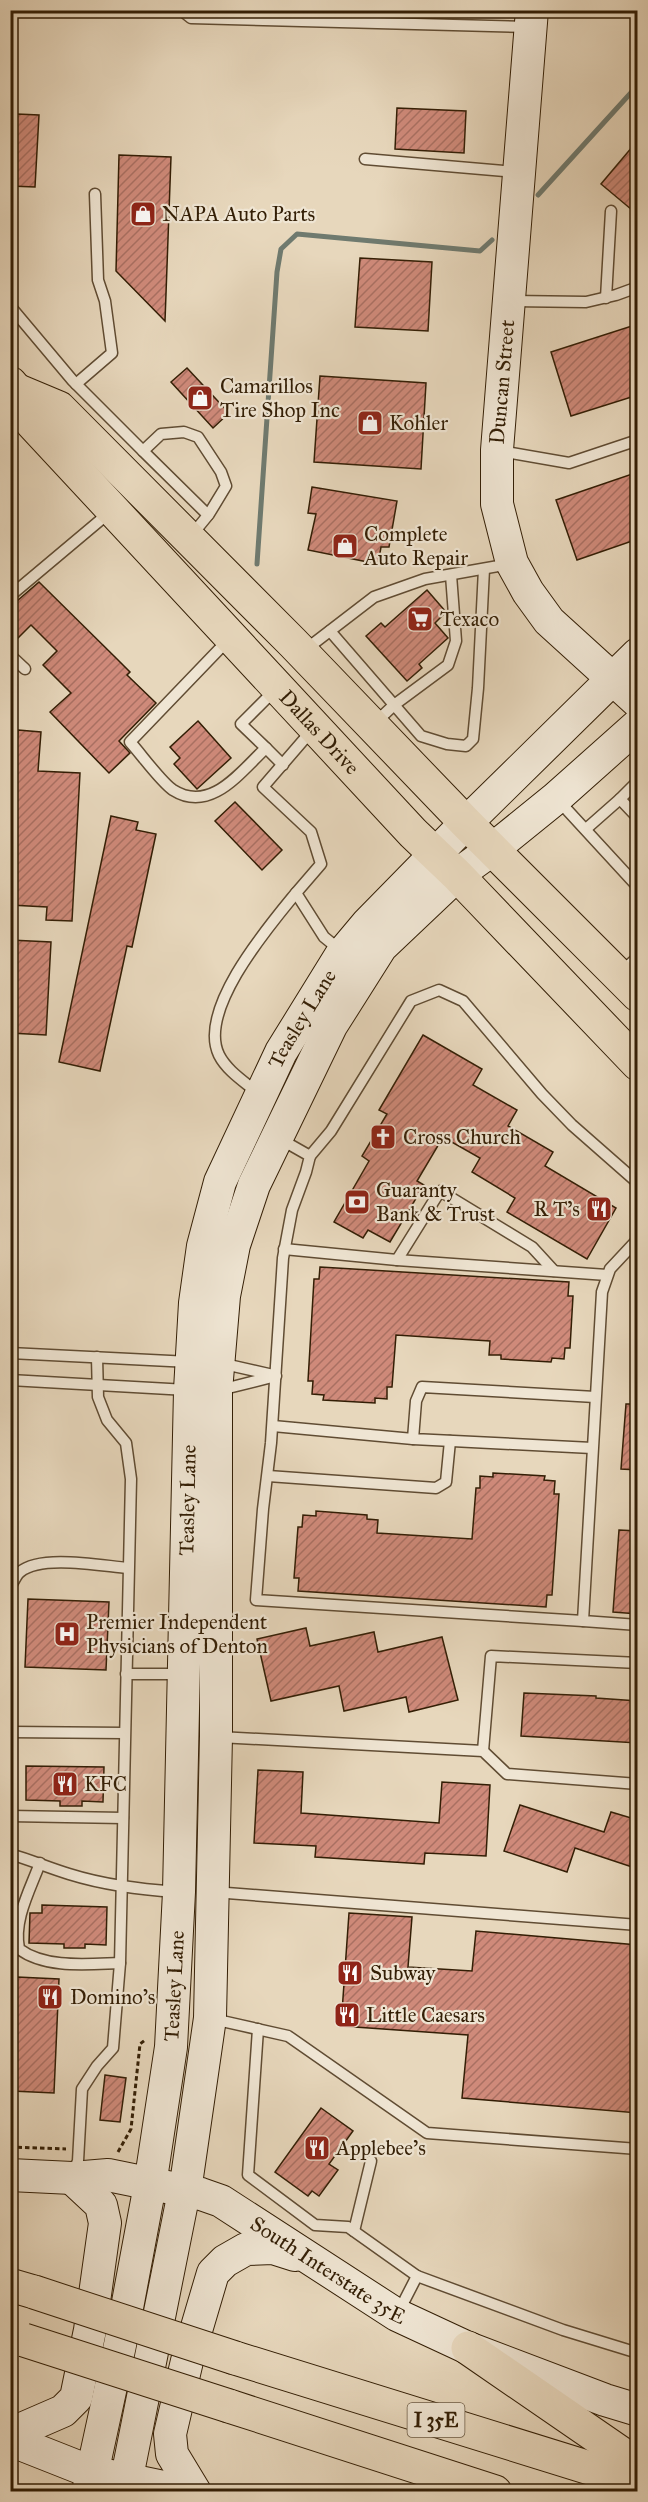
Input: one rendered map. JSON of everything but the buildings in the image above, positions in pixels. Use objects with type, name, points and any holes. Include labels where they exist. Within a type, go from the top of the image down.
[{"type":"main road","name":"Duncan Street","points":[[532,19],[496,450],[498,566],[528,592],[549,621],[613,680],[637,721]]},
{"type":"main road","name":"Dallas Drive","points":[[13,387],[32,423],[413,833],[446,864],[638,1064]]},
{"type":"main road","name":"Dallas Drive","points":[[13,387],[59,408],[189,524],[303,652],[384,715],[466,823],[631,976]]},
{"type":"main road","points":[[144,543],[189,524]]},
{"type":"main road","name":"Teasley Lane","points":[[89,2482],[120,2344],[150,2185],[172,2040],[179,1892],[183,1674],[204,1377],[234,1245],[254,1185],[334,1020],[381,947],[446,864],[466,823],[638,654]]},
{"type":"main road","name":"Teasley Lane","points":[[124,2485],[183,2191],[210,2018],[216,1736],[204,1377],[195,1303],[202,1256],[220,1182],[281,1052],[343,952],[367,924],[446,864],[493,849],[556,798],[637,721]]},
{"type":"main road","points":[[179,1892],[211,1892]]},
{"type":"main road","name":"South Interstate 35E","points":[[10,2175],[72,2178],[108,2175],[221,2201],[397,2315],[468,2348],[604,2400],[638,2410]]},
{"type":"main road","points":[[10,2434],[63,2411],[76,2398],[90,2330],[105,2223],[101,2205],[72,2178]]},
{"type":"main road","points":[[195,2492],[172,2454],[170,2434],[187,2361],[213,2273],[225,2261],[246,2249],[273,2248],[305,2257]]},
{"type":"main road","name":"I 35E","points":[[22,2289],[235,2358],[638,2483]]},
{"type":"main road","name":"I 35E","points":[[17,2338],[495,2492]]},
{"type":"main road","points":[[468,2348],[638,2465]]},
{"type":"main road","points":[[10,2440],[89,2482],[186,2492]]},
{"type":"lane","points":[[181,10],[191,18],[532,19]]},
{"type":"lane","points":[[365,159],[519,172]]},
{"type":"lane","points":[[76,384],[112,352],[105,301],[98,280],[95,194]]},
{"type":"lane","points":[[606,298],[611,211]]},
{"type":"lane","points":[[509,301],[586,302],[638,287]]},
{"type":"lane","points":[[10,306],[76,384],[143,451],[189,524],[226,486],[221,472],[198,437],[184,432],[161,434],[143,451]]},
{"type":"lane","points":[[496,450],[569,463],[638,440]]},
{"type":"lane","points":[[10,596],[113,510]]},
{"type":"lane","points":[[303,652],[330,631],[374,597],[415,582],[498,566],[478,688],[473,739],[466,746],[447,744],[421,736],[384,715],[330,631]]},
{"type":"lane","points":[[384,715],[448,665],[456,641],[451,575]]},
{"type":"lane","points":[[231,636],[130,742],[172,790],[191,797],[211,795],[228,784],[266,748]]},
{"type":"lane","points":[[10,654],[25,669]]},
{"type":"lane","points":[[278,687],[240,724],[283,765]]},
{"type":"lane","points":[[261,1096],[224,1065],[218,1053],[214,1035],[219,1014],[253,946],[321,864],[311,832],[263,787],[315,726]]},
{"type":"lane","points":[[586,829],[638,781]]},
{"type":"lane","points":[[556,798],[638,886]]},
{"type":"lane","points":[[620,800],[638,818]]},
{"type":"lane","points":[[296,893],[324,937],[343,952]]},
{"type":"lane","points":[[638,1183],[572,1125],[542,1094],[464,1001],[439,990],[411,1000],[331,1131],[310,1156],[292,1210],[284,1249],[273,1426],[263,1509],[256,1600],[638,1625]]},
{"type":"lane","points":[[277,1137],[310,1156]]},
{"type":"lane","points":[[397,1260],[440,1191],[532,1247],[554,1271]]},
{"type":"lane","points":[[583,1621],[602,1292],[609,1269],[638,1239]]},
{"type":"lane","points":[[284,1249],[397,1260],[607,1275]]},
{"type":"lane","points":[[10,1353],[97,1358],[204,1377],[276,1376]]},
{"type":"lane","points":[[72,2178],[78,2161],[82,2090],[97,2066],[113,2048],[120,1963],[131,1479],[126,1443],[107,1420],[98,1397],[97,1358]]},
{"type":"lane","points":[[10,1380],[97,1385],[204,1377],[276,1376]]},
{"type":"lane","points":[[413,1439],[416,1401],[422,1387],[595,1396]]},
{"type":"lane","points":[[273,1426],[413,1439],[592,1448]]},
{"type":"lane","points":[[268,1476],[436,1488],[446,1482],[449,1471],[450,1441]]},
{"type":"lane","points":[[10,1588],[20,1572],[49,1562],[128,1568]]},
{"type":"lane","points":[[483,1751],[491,1656],[638,1663]]},
{"type":"lane","points":[[126,1674],[183,1674]]},
{"type":"lane","points":[[10,1732],[124,1733]]},
{"type":"lane","points":[[216,1736],[483,1751],[507,1774],[638,1784]]},
{"type":"lane","points":[[10,1816],[123,1818]]},
{"type":"lane","points":[[10,1854],[68,1874],[121,1887],[179,1892]]},
{"type":"lane","points":[[40,1863],[21,1912],[17,1932],[19,1949],[28,1955],[67,1964],[120,1963]]},
{"type":"lane","points":[[211,1892],[638,1925]]},
{"type":"lane","points":[[210,2018],[288,2036],[426,2133],[638,2149]]},
{"type":"lane","points":[[258,2029],[248,2175],[315,2225],[348,2227],[417,2276],[563,2330],[638,2353]]},
{"type":"lane","points":[[354,2231],[371,2161]]},
{"type":"lane","points":[[397,2315],[417,2276]]},
{"type":"path","points":[[127,2136],[131,2129],[140,2044],[144,2040]]},
{"type":"waterway","points":[[538,195],[638,85]]},
{"type":"waterway","points":[[257,564],[277,272],[281,249],[297,234],[480,251],[492,240]]},
{"type":"place","name":"NAPA Auto Parts","points":[[143,214]]},
{"type":"place","name":"Camarillos Tire Shop Inc","points":[[200,398]]},
{"type":"place","name":"Kohler","points":[[370,423]]},
{"type":"place","name":"Complete Auto Repair","points":[[345,546]]},
{"type":"place","name":"Texaco","points":[[420,619]]},
{"type":"place","name":"Cross Church","points":[[383,1137]]},
{"type":"place","name":"Guaranty Bank & Trust","points":[[357,1202]]},
{"type":"place","name":"R T's","points":[[599,1209]]},
{"type":"place","name":"Premier Independent Physicians of Denton","points":[[67,1634]]},
{"type":"place","name":"KFC","points":[[65,1784]]},
{"type":"place","name":"Subway","points":[[350,1973]]},
{"type":"place","name":"Domino's","points":[[50,1997]]},
{"type":"place","name":"Little Caesars","points":[[347,2015]]},
{"type":"place","name":"Applebee's","points":[[317,2148]]}]
